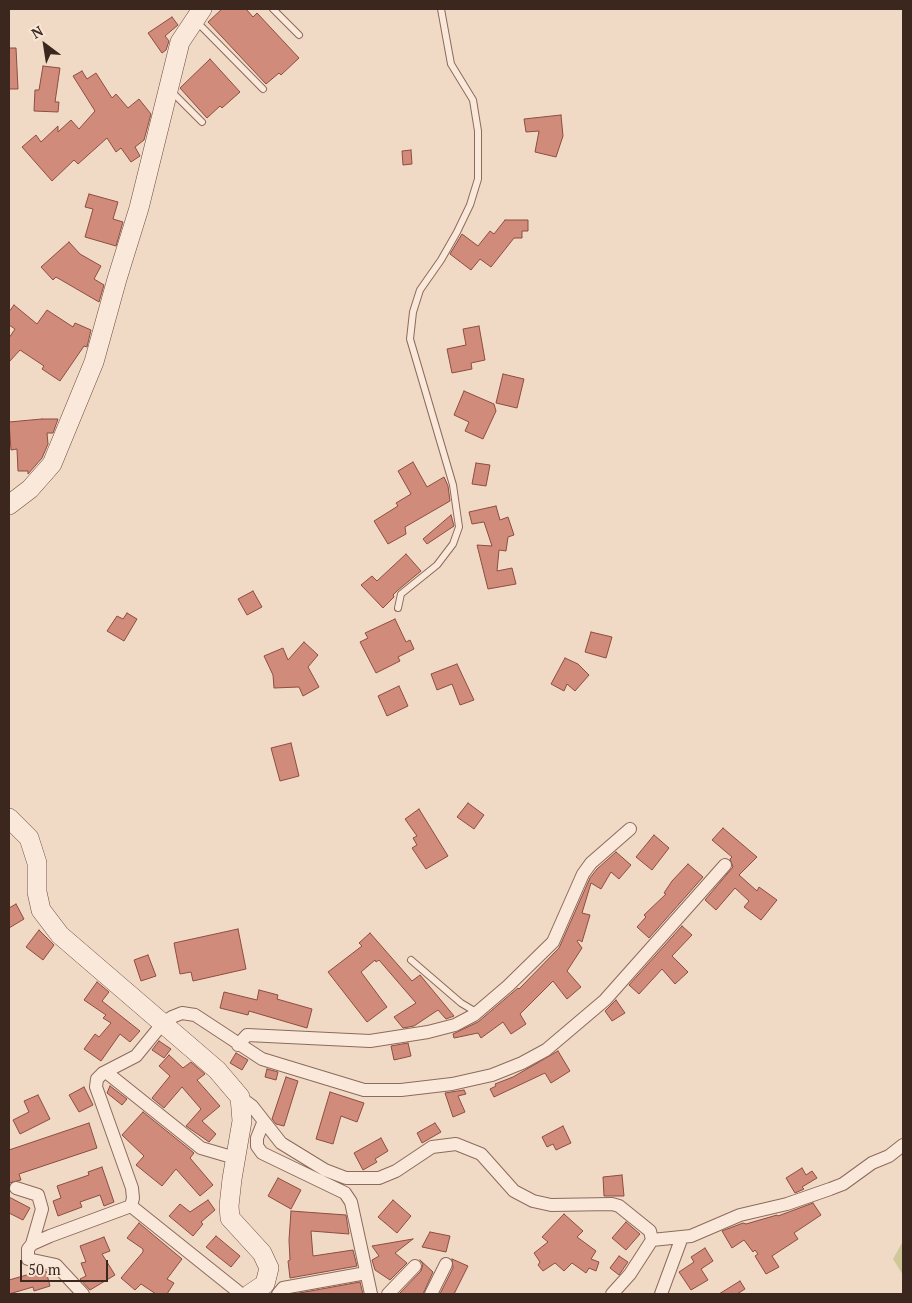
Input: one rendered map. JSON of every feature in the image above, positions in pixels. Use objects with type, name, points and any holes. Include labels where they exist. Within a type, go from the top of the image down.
[{"type":"street","points":[[9,504],[30,489],[52,464],[94,362],[139,208],[180,42],[198,14]]},
{"type":"street","points":[[9,818],[29,838],[37,863],[37,892],[41,910],[60,935],[217,1070],[240,1097],[252,1106],[263,1123],[281,1143],[325,1170],[346,1178],[379,1178],[396,1171],[432,1147],[456,1144],[481,1154],[514,1191],[533,1201],[551,1205],[612,1204],[619,1206],[650,1231],[652,1240],[630,1274],[612,1294]]},
{"type":"street","points":[[238,1045],[242,1038],[247,1036],[370,1041],[428,1032],[455,1025],[476,1012],[508,986],[553,942],[583,874],[591,863],[630,829]]},
{"type":"street","points":[[32,1244],[131,1206],[134,1198],[132,1188],[96,1087],[97,1079],[136,1056],[163,1023],[182,1013],[195,1015],[262,1059],[364,1090],[401,1090],[452,1084],[492,1075],[522,1063],[546,1050],[605,1000],[725,865]]},
{"type":"street","points":[[106,1072],[201,1148],[236,1158]]},
{"type":"street","points":[[240,1097],[242,1121],[229,1206],[230,1218],[262,1253],[269,1268],[265,1284],[250,1294]]},
{"type":"street","points":[[263,1123],[257,1138],[257,1146],[262,1153],[345,1193],[351,1202],[371,1294]]},
{"type":"street","points":[[652,1240],[691,1236],[740,1215],[787,1204],[836,1187],[872,1163],[889,1156],[903,1145]]},
{"type":"street","points":[[16,1188],[38,1195],[42,1209],[32,1244],[28,1249],[28,1259],[56,1266],[83,1294]]},
{"type":"street","points":[[131,1206],[241,1294]]},
{"type":"street","points":[[661,1294],[682,1237]]},
{"type":"street","points":[[430,1294],[446,1264]]},
{"type":"street","points":[[388,1294],[415,1266]]},
{"type":"street","points":[[278,1294],[283,1288],[366,1273]]},
{"type":"lane","points":[[273,9],[299,35]]},
{"type":"lane","points":[[398,608],[401,594],[437,565],[453,544],[460,527],[452,485],[410,340],[414,312],[420,290],[442,260],[457,232],[470,205],[478,179],[478,131],[472,100],[451,64],[440,9]]},
{"type":"lane","points":[[198,14],[263,89]]},
{"type":"lane","points":[[168,89],[202,122]]},
{"type":"lane","points":[[411,960],[461,1003],[476,1012]]},
{"type":"shaded area","points":[[903,1241],[903,1275],[893,1259]]},
{"type":"building","points":[[222,9],[246,9],[253,17],[257,13],[299,58],[281,75],[279,73],[266,84],[208,22]]},
{"type":"building","points":[[172,17],[178,25],[165,36],[169,41],[166,50],[162,53],[148,33]]},
{"type":"building","points":[[9,48],[16,48],[18,89],[9,89]]},
{"type":"building","points":[[210,59],[240,92],[207,118],[180,88]]},
{"type":"building","points":[[43,66],[60,68],[55,102],[59,102],[58,112],[34,111],[35,90],[39,90]]},
{"type":"building","points":[[82,71],[87,79],[96,73],[112,98],[116,94],[128,108],[139,99],[151,114],[144,140],[135,147],[140,156],[131,162],[121,148],[116,152],[107,138],[78,164],[74,160],[52,181],[22,147],[36,135],[41,142],[58,126],[58,132],[71,120],[79,129],[95,111],[73,76]]},
{"type":"building","points":[[561,115],[563,136],[556,157],[535,152],[539,131],[526,132],[524,119]]},
{"type":"building","points":[[411,150],[412,164],[403,165],[402,151]]},
{"type":"building","points":[[89,194],[118,202],[113,219],[123,222],[116,246],[85,237],[93,209],[85,207]]},
{"type":"building","points":[[505,220],[528,220],[528,231],[522,231],[522,238],[514,238],[491,267],[480,259],[471,270],[450,254],[462,234],[478,246],[490,231],[494,234]]},
{"type":"building","points":[[69,242],[80,254],[101,266],[94,279],[104,285],[99,302],[56,277],[53,280],[41,267]]},
{"type":"building","points":[[14,305],[37,324],[47,310],[73,327],[75,323],[91,330],[87,347],[84,346],[60,381],[42,369],[44,366],[20,350],[9,362],[9,338],[15,329],[9,325],[9,312]]},
{"type":"building","points":[[479,326],[485,360],[471,363],[472,369],[452,373],[447,349],[466,345],[463,329]]},
{"type":"building","points":[[503,374],[524,379],[517,408],[496,403]]},
{"type":"building","points":[[464,391],[494,404],[496,411],[483,439],[465,431],[469,422],[454,415]]},
{"type":"building","points":[[58,419],[53,433],[47,433],[48,444],[42,458],[28,474],[28,471],[18,471],[17,449],[11,450],[9,422]]},
{"type":"building","points":[[413,462],[427,487],[444,477],[448,486],[450,501],[405,527],[406,534],[388,544],[374,521],[398,506],[396,503],[411,494],[398,471]]},
{"type":"building","points":[[476,463],[490,465],[486,486],[472,484]]},
{"type":"building","points":[[496,506],[500,520],[508,517],[514,535],[508,537],[506,551],[499,550],[497,571],[512,568],[516,584],[488,589],[477,545],[492,546],[484,522],[472,524],[469,512]]},
{"type":"building","points":[[451,515],[454,526],[427,544],[423,539]]},
{"type":"building","points":[[406,554],[421,571],[398,590],[383,608],[361,585],[372,576],[377,581]]},
{"type":"building","points":[[253,591],[262,607],[247,615],[238,599]]},
{"type":"building","points":[[127,613],[137,619],[124,641],[107,631],[117,616],[123,619]]},
{"type":"building","points":[[395,619],[406,642],[410,640],[414,649],[398,657],[400,661],[376,673],[360,642],[368,638],[365,633]]},
{"type":"building","points":[[591,632],[612,637],[606,658],[585,652]]},
{"type":"building","points":[[304,642],[318,655],[308,667],[319,687],[303,696],[299,687],[274,688],[273,675],[264,656],[283,648],[288,660]]},
{"type":"building","points":[[565,658],[578,664],[589,675],[575,691],[567,684],[564,691],[551,684]]},
{"type":"building","points":[[457,664],[474,700],[460,705],[452,684],[437,690],[431,674]]},
{"type":"building","points":[[399,686],[408,706],[387,716],[378,696]]},
{"type":"building","points":[[291,743],[299,776],[280,781],[271,748]]},
{"type":"building","points":[[468,803],[484,815],[474,829],[457,817]]},
{"type":"building","points":[[419,809],[448,856],[426,869],[412,848],[417,845],[413,838],[417,836],[405,819]]},
{"type":"building","points":[[723,828],[757,857],[739,875],[757,891],[759,887],[777,900],[761,920],[744,907],[749,901],[735,888],[716,910],[705,900],[733,867],[730,859],[732,857],[712,840]]},
{"type":"building","points":[[654,835],[669,848],[652,870],[636,857]]},
{"type":"building","points":[[616,852],[631,865],[619,879],[611,872],[601,889],[591,883],[582,913],[590,915],[582,942],[577,941],[582,948],[567,971],[581,987],[567,999],[553,981],[520,1014],[526,1024],[511,1034],[503,1022],[481,1038],[478,1033],[454,1038],[453,1034],[478,1022],[519,989],[559,948],[590,878]]},
{"type":"building","points":[[688,864],[703,877],[649,938],[637,927],[646,917],[644,915],[666,894],[664,893],[672,881]]},
{"type":"building","points":[[16,904],[24,919],[9,928],[9,908]]},
{"type":"building","points":[[682,926],[692,935],[672,956],[688,972],[675,984],[662,969],[639,994],[629,985]]},
{"type":"building","points":[[238,929],[246,969],[193,981],[191,972],[180,974],[174,943]]},
{"type":"building","points":[[39,930],[54,945],[43,960],[26,947]]},
{"type":"building","points":[[370,933],[412,981],[420,975],[454,1016],[446,1019],[438,1010],[414,1026],[403,1028],[394,1017],[416,1003],[379,960],[376,962],[375,960],[361,972],[387,1007],[367,1022],[328,972],[362,946],[359,943]]},
{"type":"building","points":[[148,955],[156,976],[141,981],[134,960]]},
{"type":"building","points":[[97,982],[109,992],[102,1001],[140,1031],[130,1042],[120,1034],[101,1061],[84,1049],[95,1034],[99,1037],[111,1023],[103,1018],[106,1015],[84,1000]]},
{"type":"building","points":[[259,990],[278,995],[277,999],[312,1009],[307,1028],[249,1011],[248,1015],[220,1008],[224,992],[257,1000]]},
{"type":"building","points":[[616,1000],[625,1013],[612,1021],[605,1011]]},
{"type":"building","points":[[159,1041],[171,1049],[164,1058],[152,1050]]},
{"type":"building","points":[[408,1043],[411,1056],[394,1060],[391,1046]]},
{"type":"building","points":[[558,1051],[570,1071],[551,1083],[545,1073],[494,1097],[490,1089],[496,1086],[495,1084],[513,1077]]},
{"type":"building","points":[[236,1053],[248,1060],[242,1070],[230,1063]]},
{"type":"building","points":[[169,1055],[183,1068],[191,1062],[205,1074],[197,1080],[220,1106],[202,1121],[216,1134],[209,1142],[186,1126],[201,1109],[182,1087],[164,1108],[152,1098],[170,1076],[159,1066]]},
{"type":"building","points":[[267,1069],[278,1072],[276,1080],[265,1077]]},
{"type":"building","points":[[286,1077],[298,1081],[284,1126],[276,1124],[272,1119]]},
{"type":"building","points":[[110,1086],[127,1099],[122,1105],[107,1093]]},
{"type":"building","points":[[84,1087],[93,1105],[79,1112],[69,1095]]},
{"type":"building","points":[[464,1090],[466,1094],[458,1096],[465,1112],[453,1117],[445,1093]]},
{"type":"building","points":[[330,1092],[364,1103],[357,1122],[341,1116],[333,1144],[316,1139]]},
{"type":"building","points":[[38,1095],[50,1119],[20,1134],[13,1120],[29,1112],[24,1101]]},
{"type":"building","points":[[143,1112],[194,1153],[190,1158],[213,1185],[200,1196],[176,1169],[162,1186],[136,1165],[144,1156],[122,1135]]},
{"type":"building","points":[[89,1123],[97,1148],[19,1174],[21,1180],[9,1183],[9,1150]]},
{"type":"building","points":[[435,1123],[441,1132],[422,1143],[417,1133]]},
{"type":"building","points":[[563,1126],[571,1143],[556,1150],[553,1144],[547,1147],[542,1137]]},
{"type":"building","points":[[381,1138],[388,1151],[375,1159],[377,1162],[363,1170],[354,1153]]},
{"type":"building","points":[[102,1167],[114,1202],[104,1206],[100,1195],[80,1202],[82,1207],[58,1216],[53,1201],[61,1198],[57,1186],[89,1175],[88,1172]]},
{"type":"building","points":[[802,1168],[806,1175],[812,1171],[817,1178],[802,1187],[804,1189],[795,1193],[786,1178]]},
{"type":"building","points":[[622,1175],[624,1196],[604,1196],[603,1177]]},
{"type":"building","points":[[278,1178],[301,1190],[291,1209],[268,1196]]},
{"type":"building","points":[[9,1197],[30,1208],[23,1220],[9,1213]]},
{"type":"building","points":[[208,1200],[215,1210],[201,1222],[203,1224],[193,1236],[169,1216],[180,1204],[190,1212]]},
{"type":"building","points":[[393,1200],[411,1216],[397,1233],[378,1217]]},
{"type":"building","points":[[813,1203],[821,1215],[794,1233],[798,1239],[772,1256],[779,1267],[766,1274],[755,1256],[758,1254],[755,1250],[753,1252],[744,1240],[732,1248],[722,1231],[743,1223],[746,1224],[778,1216]]},
{"type":"building","points":[[291,1211],[346,1215],[349,1234],[311,1231],[313,1256],[353,1250],[357,1266],[290,1278],[288,1261],[290,1260]]},
{"type":"building","points":[[564,1214],[583,1231],[577,1237],[596,1251],[591,1259],[599,1262],[596,1271],[589,1268],[586,1273],[572,1263],[564,1271],[555,1263],[543,1271],[538,1265],[540,1262],[534,1253],[548,1242],[542,1237]]},
{"type":"building","points":[[626,1222],[640,1234],[626,1250],[612,1238]]},
{"type":"building","points":[[139,1223],[182,1259],[167,1279],[174,1283],[167,1294],[156,1294],[141,1284],[135,1290],[121,1278],[143,1252],[143,1249],[127,1238]]},
{"type":"building","points":[[430,1232],[450,1236],[446,1252],[422,1247]]},
{"type":"building","points":[[216,1236],[240,1256],[231,1267],[206,1247]]},
{"type":"building","points":[[104,1237],[110,1251],[102,1254],[115,1275],[90,1290],[80,1279],[86,1276],[81,1263],[86,1262],[80,1246]]},
{"type":"building","points":[[413,1239],[395,1253],[407,1263],[390,1280],[375,1270],[372,1260],[379,1256],[372,1246]]},
{"type":"building","points":[[705,1248],[713,1261],[701,1269],[708,1280],[691,1290],[679,1272],[694,1262],[691,1257]]},
{"type":"building","points":[[619,1256],[628,1262],[619,1275],[610,1268]]},
{"type":"building","points":[[452,1259],[468,1266],[454,1294],[440,1294],[453,1268]]},
{"type":"building","points":[[420,1260],[433,1272],[423,1294],[399,1294],[421,1271],[423,1264]]},
{"type":"building","points":[[29,1270],[46,1271],[50,1286],[34,1291],[33,1287],[9,1294],[9,1280],[30,1274]]},
{"type":"building","points":[[740,1281],[745,1289],[737,1294],[719,1294]]},
{"type":"building","points":[[360,1282],[363,1294],[294,1294]]}]
